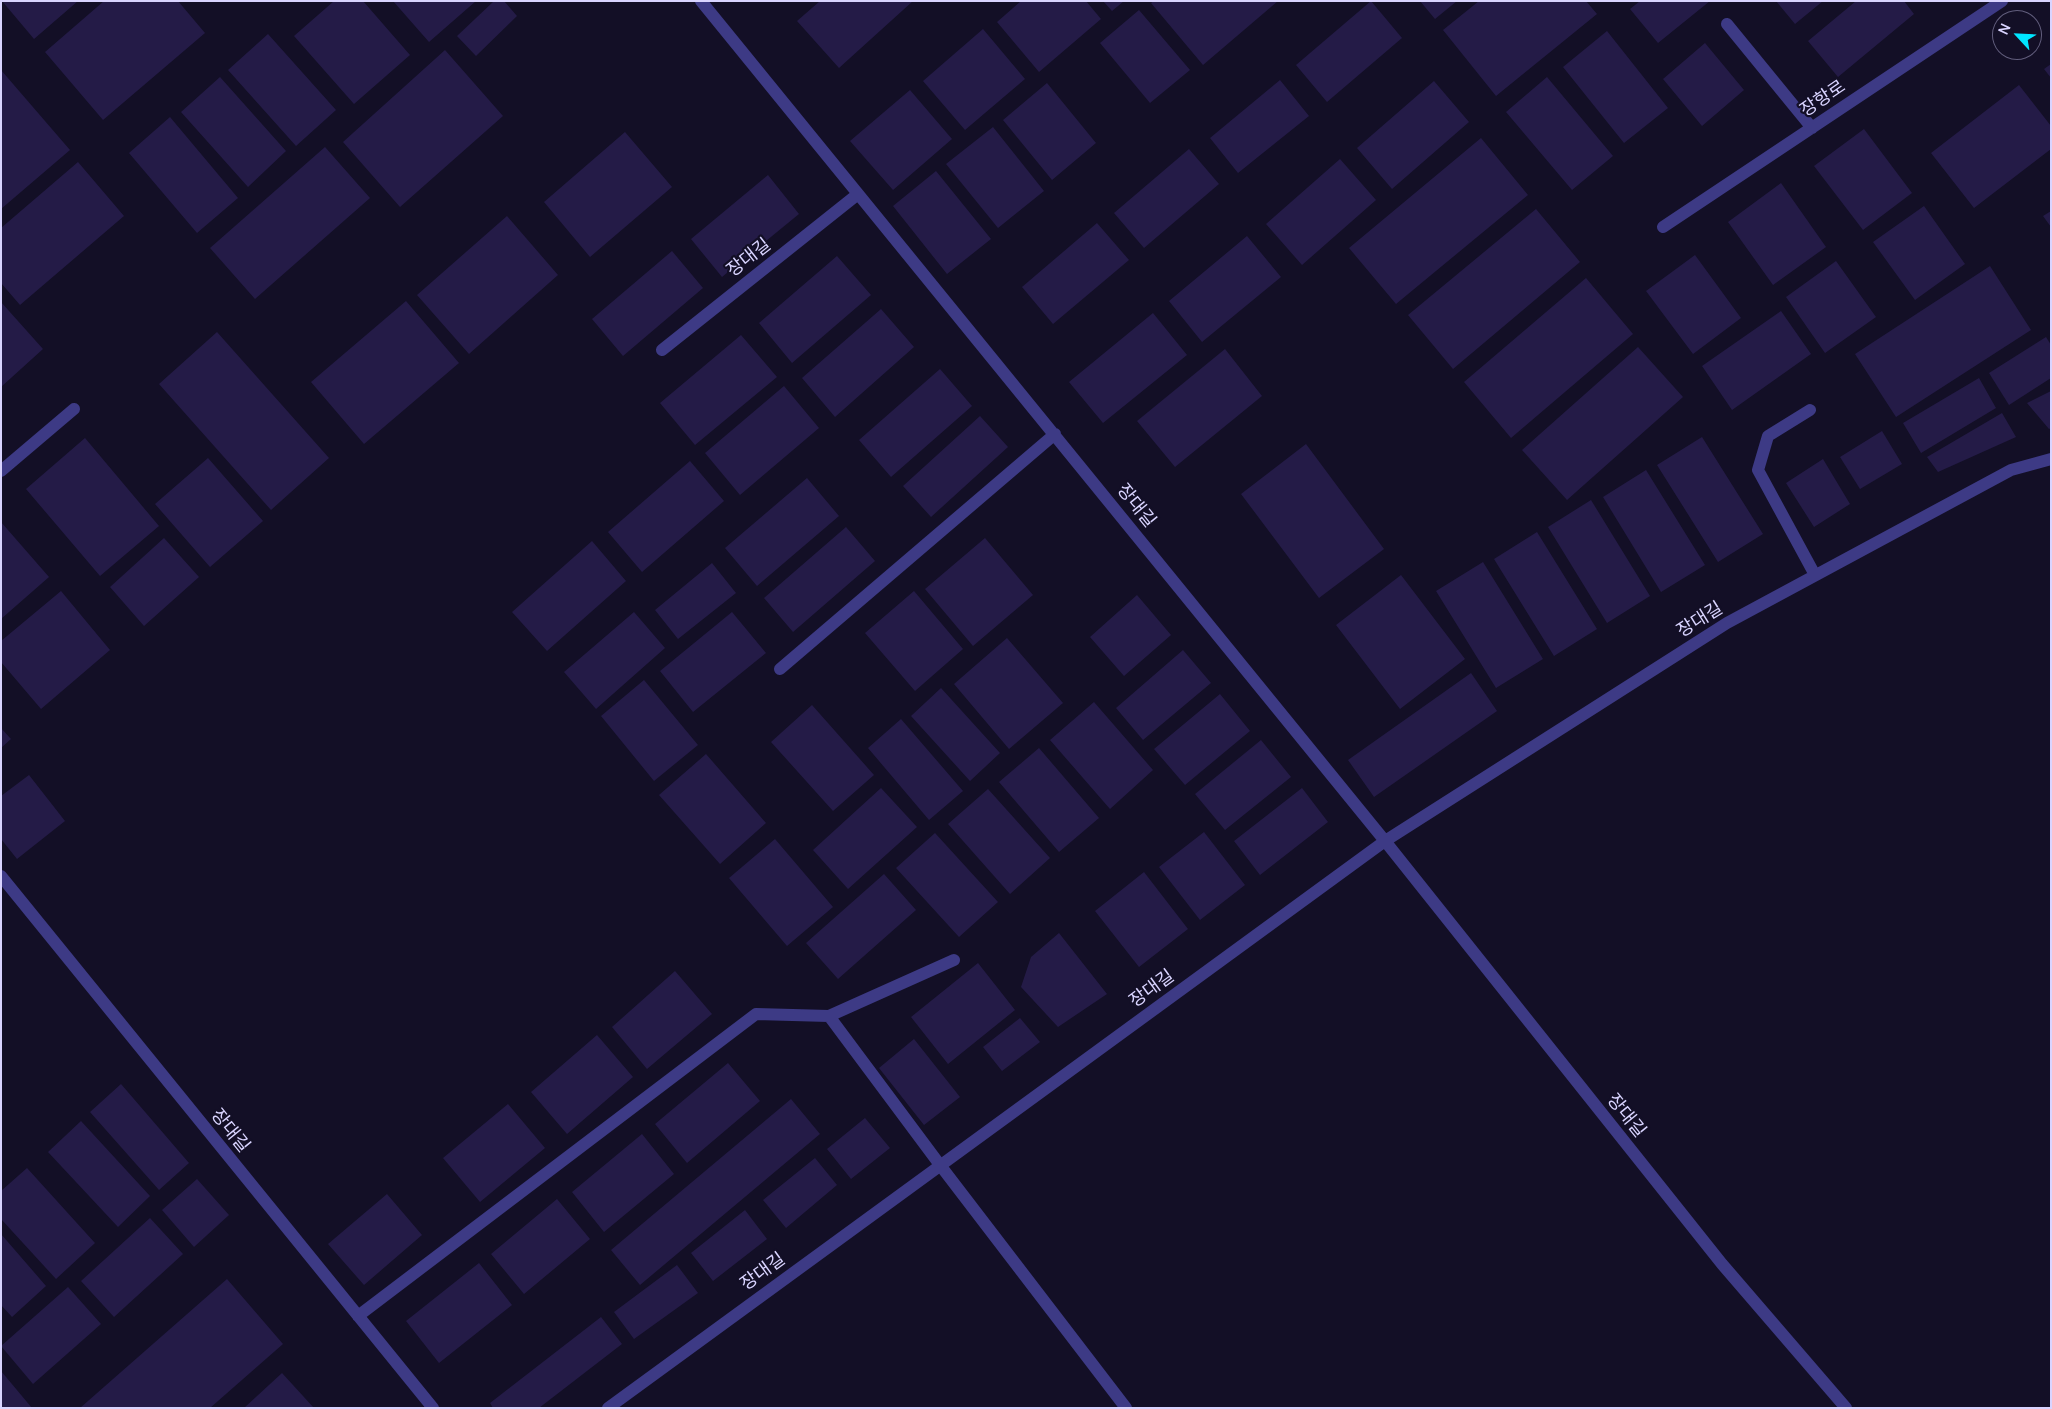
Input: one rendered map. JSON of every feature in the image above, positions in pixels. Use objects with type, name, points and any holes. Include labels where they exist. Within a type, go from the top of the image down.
[{"type":"street","name":"장대길","points":[[701,1],[1385,841],[1722,1264],[1846,1408]]},
{"type":"street","name":"장항로","points":[[1663,227],[2002,1]]},
{"type":"street","points":[[1727,24],[1812,128]]},
{"type":"street","name":"장대길","points":[[662,350],[858,194]]},
{"type":"street","points":[[1,471],[74,409]]},
{"type":"street","points":[[1810,410],[1768,436],[1758,470],[1815,575]]},
{"type":"street","points":[[780,669],[1054,434]]},
{"type":"street","name":"장대길","points":[[608,1408],[1385,841],[1727,623],[2011,470],[2051,459]]},
{"type":"street","name":"장대길","points":[[1,876],[433,1408]]},
{"type":"street","points":[[358,1316],[756,1014],[828,1016],[954,960]]},
{"type":"street","points":[[828,1016],[940,1166],[1126,1408]]},
{"type":"building","points":[[2,1],[78,1],[34,39]]},
{"type":"building","points":[[104,1],[178,1],[205,33],[103,120],[45,52]]},
{"type":"building","points":[[334,1],[363,1],[410,55],[354,104],[294,36]]},
{"type":"building","points":[[393,1],[476,1],[429,42]]},
{"type":"building","points":[[494,1],[504,1],[517,16],[476,56],[457,36]]},
{"type":"building","points":[[820,1],[913,1],[839,68],[797,21]]},
{"type":"building","points":[[1021,1],[1086,1],[1101,19],[1039,72],[997,22]]},
{"type":"building","points":[[1103,1],[1124,1],[1112,11]]},
{"type":"building","points":[[1154,1],[1278,1],[1203,65],[1151,3]]},
{"type":"building","points":[[1371,1],[1402,38],[1327,102],[1296,65]]},
{"type":"building","points":[[1420,1],[1457,1],[1435,19]]},
{"type":"building","points":[[1479,1],[1586,1],[1597,14],[1496,96],[1443,30]]},
{"type":"building","points":[[1640,1],[1710,1],[1658,43],[1630,9]]},
{"type":"building","points":[[1776,1],[1823,1],[1795,24]]},
{"type":"building","points":[[1856,1],[1904,1],[1914,14],[1838,77],[1808,41]]},
{"type":"building","points":[[1139,10],[1190,70],[1150,103],[1100,43]]},
{"type":"building","points":[[983,29],[1025,79],[965,130],[923,81]]},
{"type":"building","points":[[1607,31],[1668,108],[1624,143],[1563,67]]},
{"type":"building","points":[[268,34],[336,110],[296,146],[228,70]]},
{"type":"building","points":[[1705,43],[1744,90],[1702,126],[1663,79]]},
{"type":"building","points":[[445,50],[503,116],[400,207],[343,142]]},
{"type":"building","points":[[2051,64],[2051,78],[2044,69]]},
{"type":"building","points":[[1,70],[70,150],[1,209]]},
{"type":"building","points":[[220,77],[286,151],[248,187],[181,112]]},
{"type":"building","points":[[1547,77],[1613,156],[1572,190],[1506,112]]},
{"type":"building","points":[[1280,80],[1309,116],[1238,173],[1210,138]]},
{"type":"building","points":[[1434,81],[1469,122],[1392,189],[1357,148]]},
{"type":"building","points":[[1047,83],[1096,143],[1052,180],[1003,120]]},
{"type":"building","points":[[2019,85],[2051,126],[2051,149],[1974,208],[1931,153]]},
{"type":"building","points":[[910,90],[952,139],[893,190],[850,141]]},
{"type":"building","points":[[170,117],[238,198],[197,233],[129,153]]},
{"type":"building","points":[[993,127],[1044,191],[998,228],[946,164]]},
{"type":"building","points":[[1864,129],[1912,193],[1863,230],[1814,166]]},
{"type":"building","points":[[625,132],[672,187],[590,257],[544,202]]},
{"type":"building","points":[[1481,138],[1528,195],[1396,304],[1349,248]]},
{"type":"building","points":[[325,147],[370,198],[255,299],[210,248]]},
{"type":"building","points":[[1189,149],[1219,184],[1144,248],[1114,213]]},
{"type":"building","points":[[1340,159],[1376,200],[1302,265],[1266,224]]},
{"type":"building","points":[[78,162],[124,216],[20,305],[1,283],[1,228]]},
{"type":"building","points":[[936,171],[991,239],[947,274],[893,206]]},
{"type":"building","points":[[768,175],[799,214],[722,277],[691,239]]},
{"type":"building","points":[[1781,183],[1826,247],[1773,285],[1728,222]]},
{"type":"building","points":[[1924,206],[1965,264],[1915,300],[1873,242]]},
{"type":"building","points":[[1536,209],[1580,262],[1453,369],[1408,315]]},
{"type":"building","points":[[2051,211],[2051,227],[2043,216]]},
{"type":"building","points":[[507,216],[558,275],[469,354],[417,295]]},
{"type":"building","points":[[1097,223],[1129,260],[1053,324],[1022,287]]},
{"type":"building","points":[[1247,236],[1281,277],[1202,342],[1169,301]]},
{"type":"building","points":[[672,251],[703,288],[623,356],[592,319]]},
{"type":"building","points":[[1695,255],[1741,318],[1693,354],[1646,291]]},
{"type":"building","points":[[837,256],[871,295],[792,363],[759,323]]},
{"type":"building","points":[[1836,261],[1876,317],[1825,353],[1786,297]]},
{"type":"building","points":[[1990,266],[2031,330],[1896,417],[1855,354]]},
{"type":"building","points":[[1586,278],[1633,334],[1511,438],[1464,382]]},
{"type":"building","points":[[406,301],[459,363],[364,444],[311,382]]},
{"type":"building","points":[[1,302],[43,349],[1,387]]},
{"type":"building","points":[[881,309],[914,347],[835,417],[802,378]]},
{"type":"building","points":[[1781,311],[1811,354],[1732,410],[1702,366]]},
{"type":"building","points":[[1153,313],[1187,355],[1103,423],[1069,382]]},
{"type":"building","points":[[217,332],[329,458],[271,510],[159,384]]},
{"type":"building","points":[[741,335],[777,377],[695,445],[660,403]]},
{"type":"building","points":[[2046,337],[2051,345],[2051,378],[2009,405],[1989,373]]},
{"type":"building","points":[[1638,347],[1683,397],[1567,500],[1522,450]]},
{"type":"building","points":[[1225,349],[1262,396],[1175,467],[1137,421]]},
{"type":"building","points":[[940,369],[972,406],[891,477],[859,440]]},
{"type":"building","points":[[1979,378],[1996,408],[1921,453],[1903,423]]},
{"type":"building","points":[[784,386],[819,428],[740,495],[705,453]]},
{"type":"building","points":[[2051,391],[2051,428],[2049,429],[2027,403]]},
{"type":"building","points":[[2002,413],[2016,437],[1938,472],[1927,457]]},
{"type":"building","points":[[980,416],[1008,447],[931,517],[903,486]]},
{"type":"building","points":[[1882,431],[1902,464],[1860,489],[1840,457]]},
{"type":"building","points":[[1702,437],[1763,534],[1718,562],[1657,465]]},
{"type":"building","points":[[85,438],[159,526],[100,576],[26,489]]},
{"type":"building","points":[[1306,444],[1384,549],[1319,598],[1241,494]]},
{"type":"building","points":[[208,458],[263,521],[210,567],[155,504]]},
{"type":"building","points":[[1823,459],[1850,504],[1814,527],[1786,483]]},
{"type":"building","points":[[690,461],[724,501],[642,572],[608,532]]},
{"type":"building","points":[[1646,470],[1705,565],[1661,592],[1603,497]]},
{"type":"building","points":[[807,478],[839,516],[757,586],[725,548]]},
{"type":"building","points":[[1591,500],[1650,596],[1607,623],[1548,527]]},
{"type":"building","points":[[1,522],[49,577],[1,619]]},
{"type":"building","points":[[846,527],[875,561],[793,632],[764,598]]},
{"type":"building","points":[[1537,532],[1597,629],[1554,656],[1494,559]]},
{"type":"building","points":[[164,538],[199,577],[144,626],[110,587]]},
{"type":"building","points":[[985,538],[1033,595],[973,646],[925,589]]},
{"type":"building","points":[[592,541],[626,581],[547,651],[512,612]]},
{"type":"building","points":[[1483,562],[1543,659],[1496,688],[1436,591]]},
{"type":"building","points":[[712,563],[736,593],[678,639],[655,610]]},
{"type":"building","points":[[1401,575],[1465,659],[1400,709],[1336,625]]},
{"type":"building","points":[[61,591],[110,650],[41,709],[1,662],[1,641]]},
{"type":"building","points":[[914,591],[963,649],[915,691],[865,633]]},
{"type":"building","points":[[1137,595],[1171,635],[1124,676],[1090,637]]},
{"type":"building","points":[[634,612],[665,648],[596,709],[564,672]]},
{"type":"building","points":[[732,612],[766,653],[693,712],[660,671]]},
{"type":"building","points":[[1007,638],[1063,703],[1009,749],[954,684]]},
{"type":"building","points":[[1183,650],[1211,683],[1143,740],[1116,708]]},
{"type":"building","points":[[1471,673],[1497,711],[1374,797],[1348,760]]},
{"type":"building","points":[[644,680],[698,745],[654,781],[601,716]]},
{"type":"building","points":[[941,688],[1000,753],[970,781],[911,716]]},
{"type":"building","points":[[1220,694],[1250,731],[1185,785],[1154,749]]},
{"type":"building","points":[[1094,702],[1153,770],[1110,809],[1050,740]]},
{"type":"building","points":[[812,705],[874,775],[833,811],[771,742]]},
{"type":"building","points":[[901,719],[963,791],[929,820],[868,748]]},
{"type":"building","points":[[1,728],[11,739],[1,748]]},
{"type":"building","points":[[1261,740],[1291,777],[1225,830],[1195,794]]},
{"type":"building","points":[[1039,748],[1099,818],[1059,852],[999,782]]},
{"type":"building","points":[[706,754],[766,823],[720,864],[659,795]]},
{"type":"building","points":[[29,775],[65,821],[17,859],[1,839],[1,796]]},
{"type":"building","points":[[881,788],[917,827],[848,889],[813,850]]},
{"type":"building","points":[[1302,788],[1328,822],[1260,875],[1234,841]]},
{"type":"building","points":[[988,789],[1050,858],[1010,894],[948,824]]},
{"type":"building","points":[[1204,832],[1245,885],[1200,920],[1159,867]]},
{"type":"building","points":[[935,833],[998,902],[959,937],[896,868]]},
{"type":"building","points":[[775,839],[833,907],[787,946],[729,878]]},
{"type":"building","points":[[1144,872],[1188,929],[1139,967],[1095,911]]},
{"type":"building","points":[[884,874],[916,910],[838,979],[806,943]]},
{"type":"building","points":[[1059,933],[1107,994],[1058,1027],[1021,987],[1031,957]]},
{"type":"building","points":[[978,963],[1015,1010],[948,1064],[911,1017]]},
{"type":"building","points":[[675,971],[712,1014],[647,1069],[612,1027]]},
{"type":"building","points":[[1020,1018],[1040,1042],[1002,1071],[983,1047]]},
{"type":"building","points":[[597,1035],[633,1077],[567,1134],[531,1092]]},
{"type":"building","points":[[914,1039],[960,1097],[924,1125],[879,1068]]},
{"type":"building","points":[[728,1063],[760,1101],[687,1163],[655,1124]]},
{"type":"building","points":[[121,1084],[189,1163],[159,1190],[90,1112]]},
{"type":"building","points":[[791,1099],[820,1134],[640,1285],[611,1250]]},
{"type":"building","points":[[508,1104],[545,1148],[480,1202],[443,1158]]},
{"type":"building","points":[[865,1118],[890,1148],[851,1179],[827,1149]]},
{"type":"building","points":[[81,1121],[150,1196],[118,1227],[48,1152]]},
{"type":"building","points":[[642,1134],[674,1174],[604,1232],[572,1192]]},
{"type":"building","points":[[815,1158],[837,1185],[786,1228],[763,1200]]},
{"type":"building","points":[[27,1168],[95,1243],[56,1279],[1,1219],[1,1191]]},
{"type":"building","points":[[197,1179],[229,1215],[194,1247],[162,1210]]},
{"type":"building","points":[[387,1194],[422,1235],[364,1285],[328,1244]]},
{"type":"building","points":[[557,1199],[590,1239],[524,1294],[491,1254]]},
{"type":"building","points":[[745,1210],[767,1239],[713,1281],[691,1253]]},
{"type":"building","points":[[150,1218],[183,1254],[114,1317],[81,1281]]},
{"type":"building","points":[[1,1234],[46,1286],[12,1317],[1,1305]]},
{"type":"building","points":[[479,1263],[512,1305],[439,1363],[406,1321]]},
{"type":"building","points":[[677,1265],[698,1293],[634,1339],[614,1312]]},
{"type":"building","points":[[227,1279],[283,1344],[210,1408],[80,1408]]},
{"type":"building","points":[[68,1287],[101,1324],[33,1384],[1,1346]]},
{"type":"building","points":[[601,1317],[622,1344],[539,1408],[493,1408],[490,1403]]},
{"type":"building","points":[[1,1371],[32,1408],[1,1408]]},
{"type":"building","points":[[282,1373],[314,1408],[244,1408]]}]
